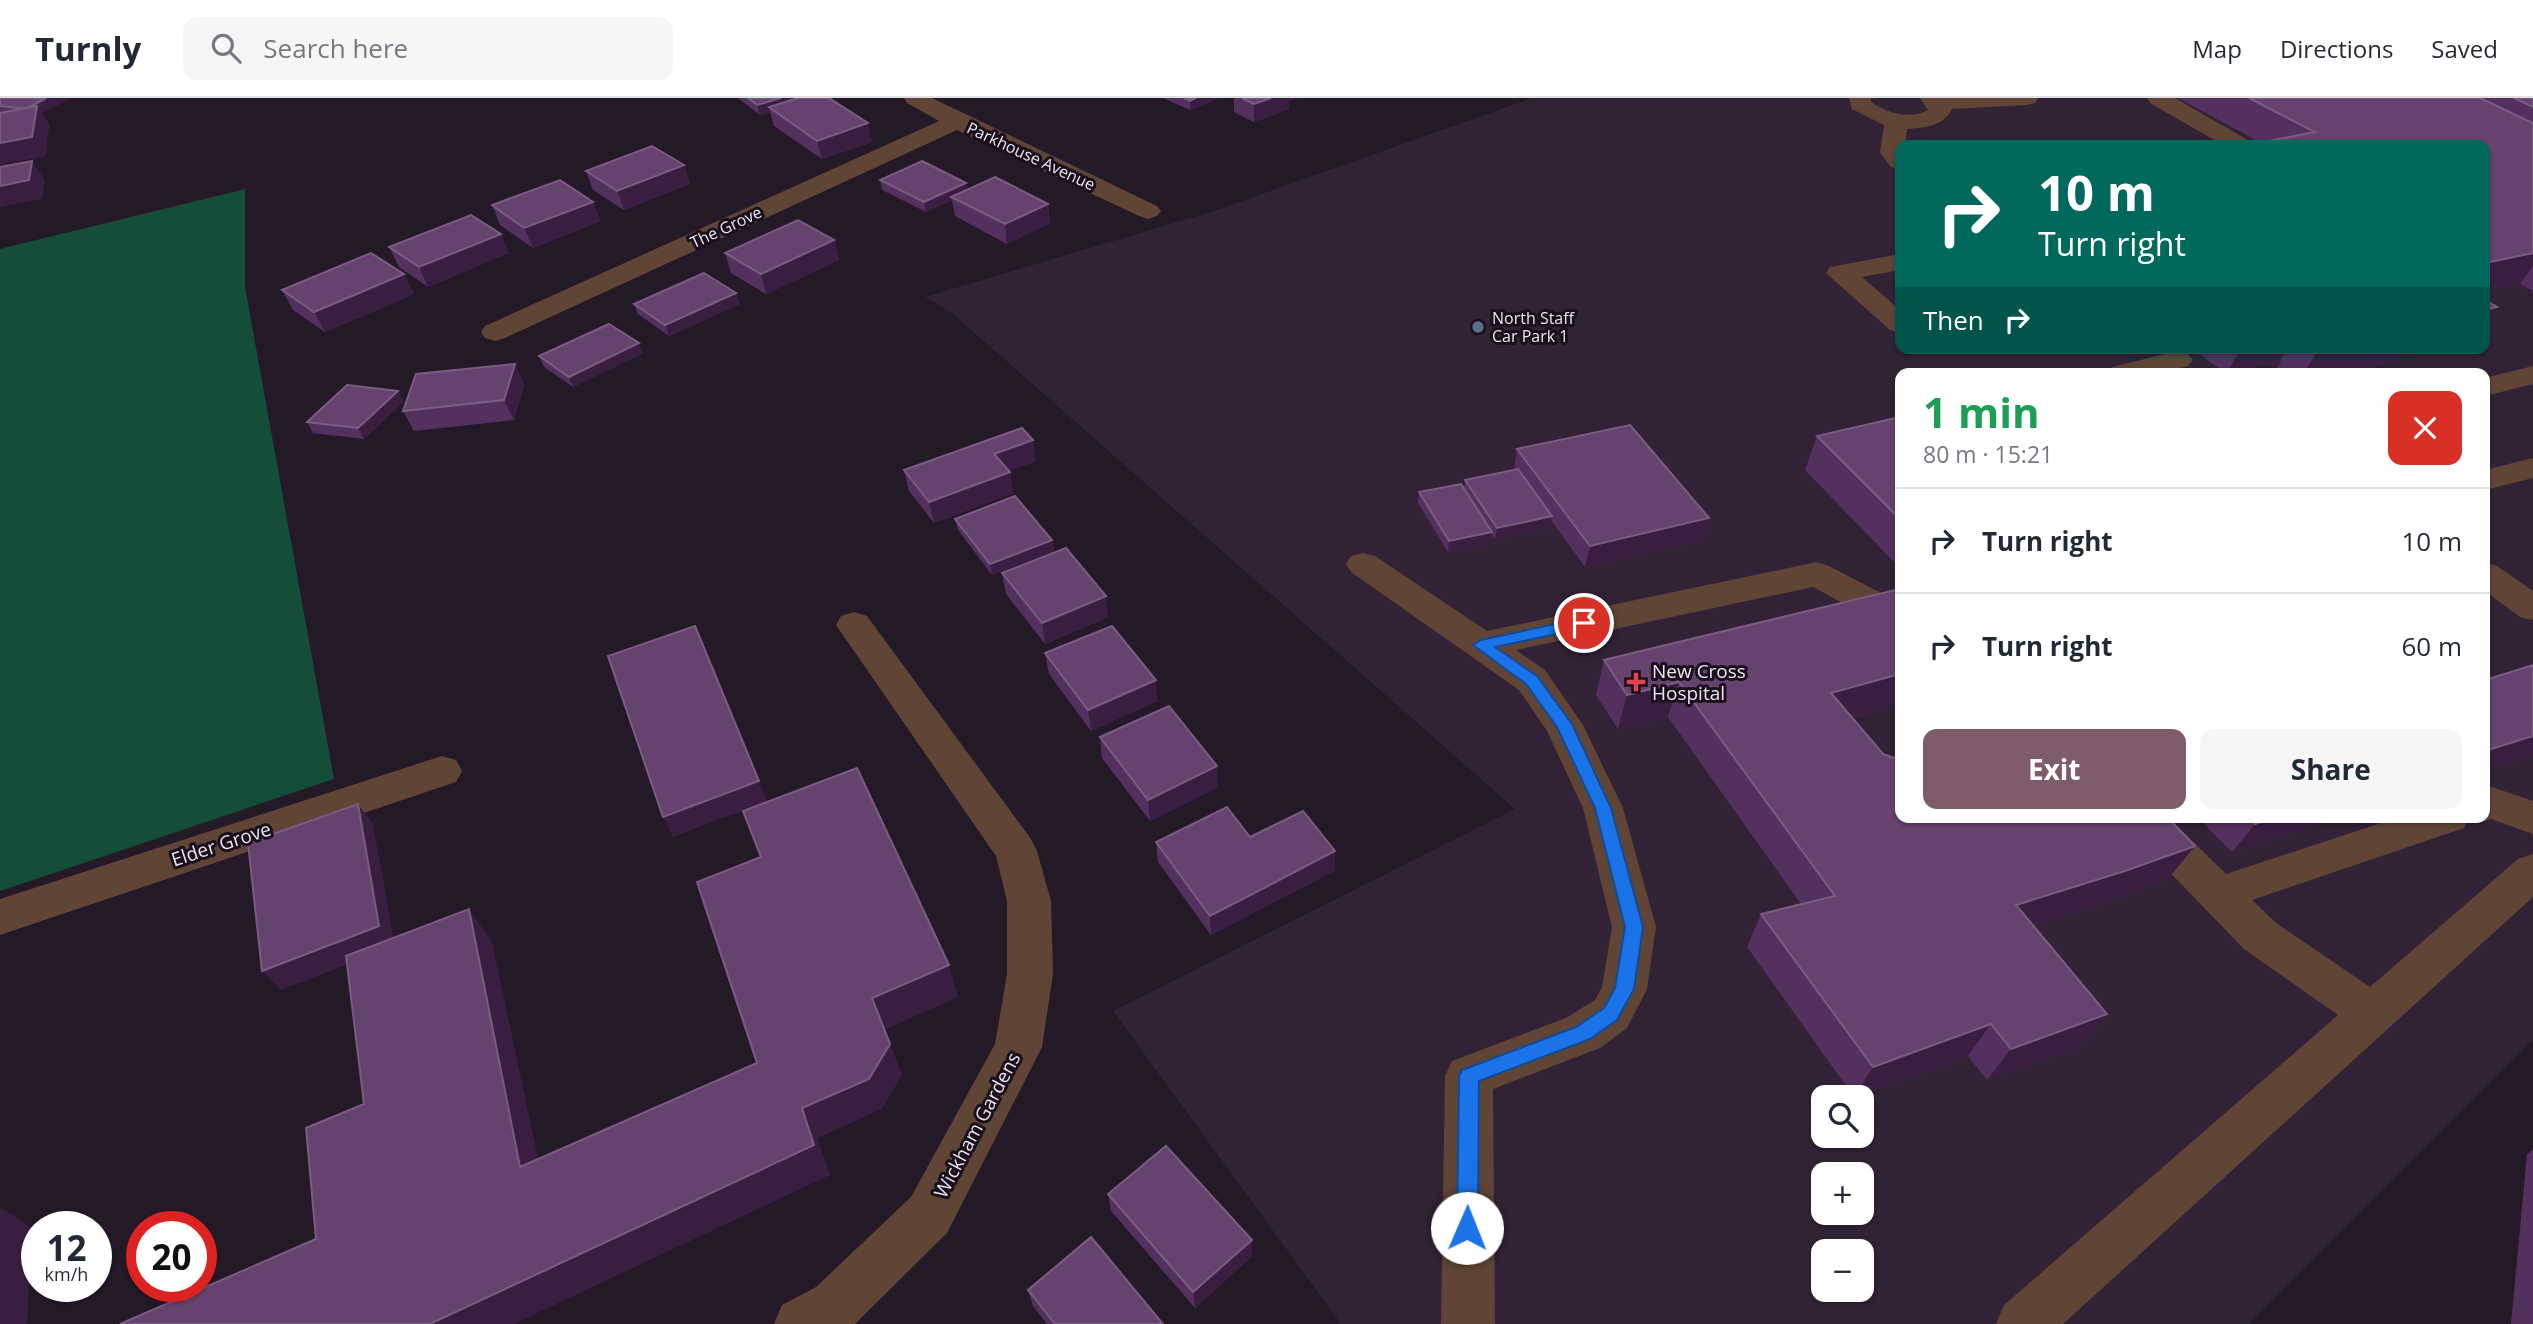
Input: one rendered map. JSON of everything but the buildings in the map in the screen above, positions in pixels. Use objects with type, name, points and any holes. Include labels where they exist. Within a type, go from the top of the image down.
[{"type":"street","name":"Parkhouse Avenue","points":[[915,98],[957,121],[1148,211]]},
{"type":"street","points":[[1860,98],[1860,104],[1867,110],[1896,120],[1932,107],[2027,98]]},
{"type":"street","points":[[2158,98],[2231,140]]},
{"type":"street","points":[[1932,107],[1952,133]]},
{"type":"street","points":[[1895,156],[1892,153],[1896,120]]},
{"type":"street","name":"The Grove","points":[[495,332],[957,121]]},
{"type":"street","points":[[1895,263],[1839,273],[1895,320]]},
{"type":"street","points":[[1871,300],[1895,295]]},
{"type":"street","points":[[2145,368],[2179,360]]},
{"type":"street","points":[[2490,386],[2533,375]]},
{"type":"street","points":[[2490,479],[2533,468]]},
{"type":"street","points":[[1363,564],[1532,680],[1564,724],[1603,808],[1634,927],[1624,989],[1611,1014],[1583,1033],[1469,1076],[1468,1324]]},
{"type":"street","points":[[1481,645],[1817,574],[1895,615]]},
{"type":"street","points":[[2490,578],[2533,608]]},
{"type":"street","name":"Wickham Gardens","points":[[801,1324],[835,1306],[929,1215],[1018,1047],[1030,974],[1029,901],[1016,851],[854,625]]},
{"type":"street","name":"Elder Grove","points":[[0,917],[442,771]]},
{"type":"street","points":[[2490,804],[2533,818]]},
{"type":"street","points":[[2148,823],[2260,936],[2373,1014]]},
{"type":"street","points":[[2218,894],[2431,823]]},
{"type":"street","points":[[2023,1324],[2533,871]]},
{"type":"shaded area","name":"New Cross Hospital","points":[[1532,98],[2533,98],[2533,1040],[2249,1324],[1341,1324],[1113,1011],[1515,809],[953,314],[925,297],[1214,211]]},
{"type":"green space","points":[[245,189],[245,287],[334,779],[0,891],[0,249]]},
{"type":"place","name":"North Staff Car Park 1","points":[[1478,327]]},
{"type":"place","name":"New Cross Hospital","points":[[1636,682]]},
{"type":"route","points":[[1467,1228],[1469,1076],[1583,1033],[1611,1014],[1624,989],[1634,927],[1603,808],[1564,724],[1532,680],[1481,645],[1584,623]]}]
